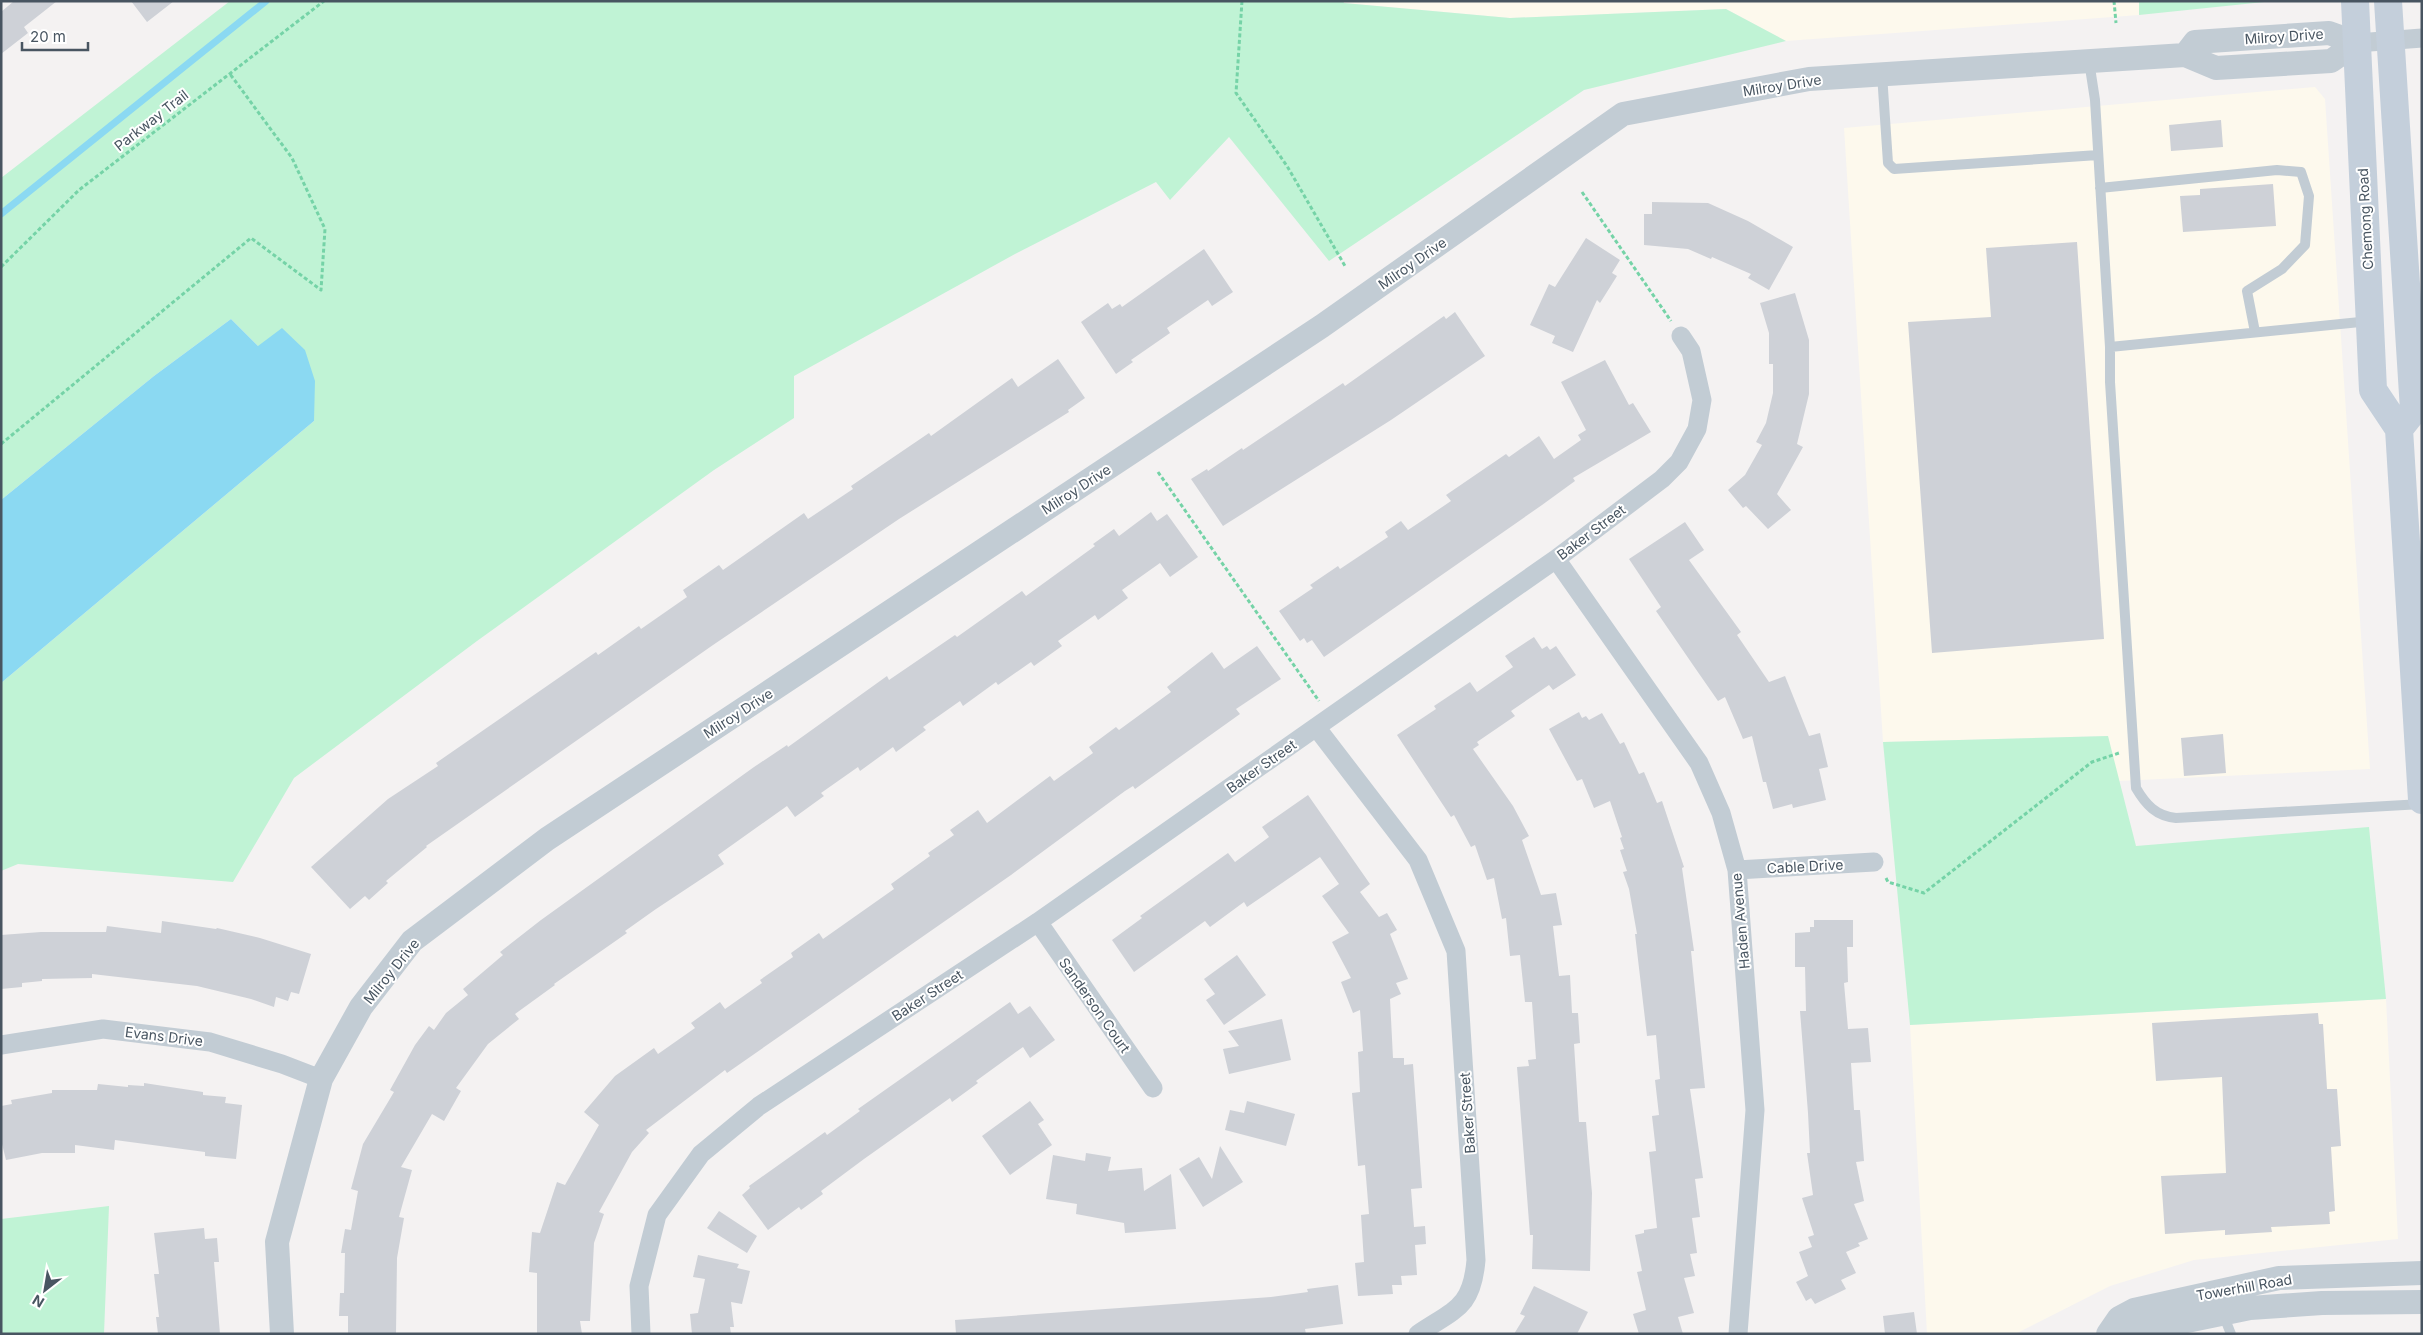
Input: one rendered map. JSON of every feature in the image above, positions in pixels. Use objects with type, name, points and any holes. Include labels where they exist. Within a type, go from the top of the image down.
[{"type":"main road","name":"Chemong Road","points":[[2355,1],[2373,390],[2399,430],[2422,802]]},
{"type":"main road","points":[[2388,1],[2417,361],[2414,410],[2399,430]]},
{"type":"street","points":[[2357,43],[2390,42],[2422,38]]},
{"type":"street","name":"Milroy Drive","points":[[282,1334],[277,1242],[321,1079],[361,1007],[412,941],[547,839],[1322,326],[1622,114],[1809,79],[2185,55],[2216,68],[2331,62],[2357,43]]},
{"type":"street","name":"Baker Street","points":[[641,1334],[639,1286],[657,1215],[700,1154],[759,1106],[1038,922],[1556,559],[1662,479],[1679,462],[1697,429],[1702,400],[1691,351],[1681,336]]},
{"type":"street","name":"Haden Avenue","points":[[1556,559],[1699,763],[1722,813],[1736,870],[1755,1110],[1738,1334]]},
{"type":"street","name":"Baker Street","points":[[1323,722],[1418,860],[1456,951],[1476,1260],[1474,1281],[1465,1302],[1418,1334]]},
{"type":"street","name":"Cable Drive","points":[[1736,870],[1874,862]]},
{"type":"street","name":"Sanderson Court","points":[[1038,922],[1152,1088]]},
{"type":"street","name":"Evans Drive","points":[[1,1045],[103,1029],[210,1042],[282,1064],[321,1079]]},
{"type":"street","name":"Towerhill Road","points":[[2108,1334],[2119,1318],[2134,1310],[2279,1278],[2422,1273]]},
{"type":"street","name":"Towerhill Road","points":[[2124,1334],[2222,1312],[2322,1303],[2422,1302]]},
{"type":"lane","points":[[2089,60],[2095,100],[2110,347],[2110,382],[2136,788],[2143,801],[2152,810],[2166,817],[2422,802]]},
{"type":"lane","points":[[1882,73],[1888,163],[1894,169],[2098,155]]},
{"type":"lane","points":[[2100,188],[2277,170],[2301,172],[2309,196],[2305,245],[2282,269],[2247,290],[2255,332]]},
{"type":"lane","points":[[2110,347],[2371,321]]},
{"type":"lane","points":[[2222,1312],[2231,1334]]},
{"type":"path","name":"Parkway Trail","points":[[1,267],[79,190],[324,1]]},
{"type":"path","points":[[1242,1],[1236,93],[1287,166],[1345,266]]},
{"type":"path","points":[[2114,1],[2116,23]]},
{"type":"path","points":[[1,444],[252,238],[321,290],[325,229],[292,158],[230,74]]},
{"type":"path","points":[[1582,192],[1681,336]]},
{"type":"path","points":[[1158,472],[1323,722]]},
{"type":"path","points":[[1874,862],[1888,882],[1924,893],[2092,762],[2134,747]]},
{"type":"shaded area","points":[[1343,1],[2139,1],[2139,15],[1786,41],[1726,9],[1510,18],[1344,3]]},
{"type":"shaded area","points":[[2315,87],[2325,99],[2370,769],[2118,781],[2108,736],[1883,742],[1844,128]]},
{"type":"shaded area","points":[[2386,999],[2398,1239],[2194,1260],[2110,1286],[2015,1334],[1927,1334],[1910,1025]]},
{"type":"green space","points":[[230,1],[1343,1],[1344,3],[1510,18],[1726,9],[1786,41],[1584,90],[1329,261],[1229,137],[1170,200],[1156,182],[1015,254],[794,376],[794,418],[714,470],[477,641],[294,778],[233,882],[18,864],[1,871],[1,683],[314,421],[258,346],[231,319],[154,376],[1,500],[1,178]]},
{"type":"green space","points":[[2139,1],[2274,1],[2139,15]]},
{"type":"green space","points":[[2108,736],[2136,846],[2369,827],[2386,999],[1910,1025],[1883,742]]},
{"type":"green space","points":[[109,1206],[104,1334],[1,1334],[1,1219]]},
{"type":"water","points":[[231,319],[258,346],[282,328],[305,350],[315,381],[314,421],[1,683],[1,500],[154,376]]},
{"type":"building","points":[[14,1],[57,1],[24,27],[28,33],[1,54],[1,12]]},
{"type":"building","points":[[131,1],[174,1],[147,22]]},
{"type":"building","points":[[2221,120],[2223,147],[2171,151],[2169,125]]},
{"type":"building","points":[[2273,184],[2276,226],[2183,232],[2180,196],[2200,195],[2200,189]]},
{"type":"building","points":[[1652,202],[1708,203],[1748,221],[1793,247],[1769,290],[1748,278],[1751,274],[1712,257],[1711,259],[1688,249],[1644,245],[1644,214],[1652,214]]},
{"type":"building","points":[[1586,238],[1620,260],[1612,273],[1617,276],[1600,303],[1597,300],[1573,352],[1552,343],[1555,336],[1530,325],[1549,284],[1555,287]]},
{"type":"building","points":[[2077,242],[2104,639],[1932,653],[1908,322],[1991,317],[1986,248]]},
{"type":"building","points":[[1204,249],[1233,292],[1212,306],[1208,300],[1167,328],[1170,333],[1131,360],[1133,362],[1116,374],[1081,322],[1108,303],[1112,309],[1120,304],[1122,307]]},
{"type":"building","points":[[1795,293],[1809,340],[1809,394],[1797,444],[1803,447],[1777,494],[1791,510],[1768,529],[1746,506],[1743,508],[1728,490],[1745,475],[1762,445],[1756,442],[1766,423],[1773,393],[1773,364],[1769,364],[1769,333],[1760,303]]},
{"type":"building","points":[[1455,312],[1485,356],[1391,420],[1223,526],[1191,479],[1207,469],[1208,471],[1242,448],[1243,450],[1343,383],[1345,386],[1444,316],[1446,319]]},
{"type":"building","points":[[1058,359],[1085,398],[1068,410],[1069,412],[899,519],[713,645],[426,846],[386,881],[388,883],[369,900],[365,896],[350,909],[311,867],[388,799],[438,766],[436,763],[596,652],[598,655],[639,626],[641,629],[687,597],[683,590],[719,565],[723,570],[804,513],[808,519],[853,489],[851,486],[929,433],[931,436],[1012,378],[1018,387]]},
{"type":"building","points":[[1605,360],[1629,405],[1633,403],[1651,432],[1573,478],[1575,481],[1542,505],[1324,657],[1312,640],[1307,643],[1304,638],[1300,641],[1279,611],[1313,588],[1310,585],[1338,566],[1340,569],[1388,537],[1385,532],[1401,521],[1408,530],[1451,501],[1446,495],[1506,454],[1509,457],[1539,436],[1554,459],[1581,440],[1578,435],[1586,430],[1561,382]]},
{"type":"building","points":[[1151,512],[1157,521],[1167,514],[1198,557],[1170,577],[1160,563],[1122,590],[1128,598],[1098,620],[1095,615],[1058,641],[1062,646],[1034,666],[1031,662],[998,685],[996,682],[963,706],[960,701],[923,727],[926,730],[896,752],[893,747],[860,771],[858,767],[821,793],[824,796],[795,817],[787,806],[718,855],[724,864],[625,931],[627,933],[515,1014],[519,1019],[488,1044],[456,1088],[461,1091],[444,1121],[432,1114],[401,1167],[412,1170],[399,1217],[404,1218],[397,1258],[396,1334],[348,1334],[348,1316],[339,1316],[340,1293],[344,1293],[345,1253],[341,1253],[345,1229],[351,1230],[358,1191],[351,1189],[363,1144],[394,1092],[390,1090],[415,1045],[429,1026],[434,1030],[446,1013],[468,995],[463,989],[503,955],[500,952],[541,920],[754,767],[787,745],[788,747],[887,676],[889,680],[955,635],[957,637],[1022,591],[1026,596],[1095,546],[1093,544],[1114,529],[1119,536]]},
{"type":"building","points":[[1685,522],[1704,550],[1689,560],[1741,632],[1737,635],[1769,682],[1785,676],[1809,736],[1820,733],[1828,767],[1819,769],[1826,800],[1793,808],[1792,804],[1773,809],[1766,782],[1763,782],[1752,736],[1743,739],[1725,697],[1718,701],[1656,611],[1661,607],[1629,559]]},
{"type":"building","points":[[1534,637],[1542,649],[1547,646],[1550,650],[1556,646],[1576,675],[1553,690],[1549,685],[1511,711],[1515,716],[1477,742],[1479,745],[1473,749],[1513,806],[1529,836],[1522,840],[1541,895],[1556,893],[1562,925],[1553,926],[1559,976],[1570,975],[1572,1013],[1578,1013],[1580,1043],[1574,1044],[1579,1122],[1586,1122],[1592,1193],[1590,1271],[1532,1269],[1533,1235],[1530,1235],[1517,1067],[1529,1066],[1528,1060],[1536,1059],[1532,1002],[1525,1002],[1520,955],[1510,956],[1506,918],[1502,919],[1494,878],[1487,880],[1475,845],[1471,847],[1454,815],[1451,817],[1397,735],[1436,709],[1434,706],[1470,682],[1477,692],[1513,667],[1505,656]]},
{"type":"building","points":[[1257,646],[1281,679],[1236,709],[1240,714],[1135,789],[1133,786],[1125,791],[1011,875],[727,1073],[725,1070],[646,1130],[649,1133],[632,1152],[599,1212],[604,1214],[594,1243],[590,1321],[580,1321],[582,1334],[537,1334],[537,1273],[529,1272],[532,1232],[540,1233],[557,1182],[565,1185],[599,1125],[584,1112],[615,1076],[654,1048],[658,1054],[695,1028],[691,1023],[720,1002],[725,1009],[762,983],[760,980],[793,957],[791,953],[819,933],[823,939],[894,889],[891,884],[930,856],[928,853],[954,835],[950,830],[978,810],[987,823],[1050,776],[1054,781],[1093,753],[1089,747],[1116,727],[1119,730],[1171,692],[1167,687],[1212,652],[1224,669]]},
{"type":"building","points":[[1579,712],[1582,718],[1586,716],[1589,720],[1602,713],[1620,744],[1624,742],[1639,774],[1644,772],[1657,803],[1662,801],[1684,867],[1682,868],[1694,951],[1691,951],[1705,1088],[1690,1089],[1703,1178],[1695,1179],[1700,1217],[1692,1218],[1697,1253],[1690,1254],[1695,1276],[1684,1278],[1694,1313],[1678,1317],[1683,1334],[1639,1334],[1633,1314],[1646,1310],[1637,1272],[1642,1271],[1635,1235],[1644,1233],[1644,1230],[1657,1228],[1649,1152],[1656,1151],[1652,1116],[1659,1115],[1655,1080],[1660,1079],[1656,1035],[1647,1036],[1635,934],[1637,934],[1629,889],[1623,872],[1627,871],[1620,850],[1624,849],[1620,838],[1622,837],[1610,801],[1594,808],[1582,779],[1577,781],[1549,729]]},
{"type":"building","points":[[2223,734],[2226,773],[2184,776],[2181,738]]},
{"type":"building","points":[[1308,795],[1370,884],[1360,892],[1379,917],[1387,913],[1397,930],[1390,934],[1408,979],[1396,983],[1401,994],[1390,999],[1393,1058],[1404,1058],[1404,1065],[1413,1064],[1422,1188],[1411,1189],[1414,1227],[1425,1226],[1426,1244],[1415,1245],[1417,1275],[1401,1276],[1402,1285],[1392,1285],[1393,1294],[1358,1296],[1355,1263],[1364,1262],[1361,1215],[1369,1214],[1365,1165],[1358,1166],[1352,1093],[1360,1092],[1358,1052],[1363,1051],[1360,1010],[1353,1013],[1341,982],[1351,978],[1332,942],[1349,933],[1322,896],[1339,884],[1320,857],[1247,907],[1244,902],[1210,927],[1205,921],[1134,972],[1112,940],[1142,918],[1140,916],[1228,853],[1235,862],[1269,837],[1262,827]]},
{"type":"building","points":[[1814,920],[1853,920],[1853,947],[1847,947],[1848,982],[1844,983],[1848,1029],[1868,1028],[1871,1062],[1851,1063],[1854,1110],[1860,1110],[1864,1161],[1856,1162],[1864,1201],[1854,1204],[1868,1239],[1858,1243],[1860,1246],[1846,1252],[1856,1273],[1841,1280],[1846,1289],[1815,1304],[1811,1298],[1806,1301],[1796,1282],[1808,1276],[1799,1252],[1812,1247],[1808,1237],[1814,1235],[1802,1198],[1813,1195],[1807,1153],[1810,1153],[1800,1011],[1806,1011],[1805,967],[1795,967],[1795,933],[1810,932],[1810,927],[1814,927]]},
{"type":"building","points":[[162,921],[217,928],[260,938],[311,954],[299,994],[291,992],[288,1001],[276,997],[274,1007],[251,999],[197,986],[92,974],[92,978],[42,979],[42,981],[22,983],[22,987],[1,989],[1,935],[41,932],[106,932],[107,926],[161,933]]},
{"type":"building","points":[[1237,955],[1266,995],[1224,1025],[1206,1000],[1215,994],[1204,979]]},
{"type":"building","points":[[1010,1002],[1018,1014],[1030,1006],[1055,1040],[1030,1058],[1023,1047],[976,1081],[978,1083],[952,1102],[950,1098],[821,1191],[823,1194],[801,1210],[799,1207],[768,1230],[742,1195],[750,1188],[749,1186],[825,1132],[827,1135],[860,1111],[858,1109]]},
{"type":"building","points":[[2318,1013],[2319,1024],[2323,1024],[2327,1089],[2337,1089],[2341,1146],[2331,1147],[2335,1211],[2329,1212],[2330,1224],[2271,1227],[2272,1232],[2225,1235],[2225,1230],[2165,1234],[2161,1176],[2226,1173],[2222,1077],[2156,1081],[2152,1023]]},
{"type":"building","points":[[1282,1019],[1291,1060],[1229,1074],[1223,1049],[1239,1046],[1228,1031]]},
{"type":"building","points":[[144,1083],[203,1092],[203,1095],[226,1097],[225,1103],[242,1105],[236,1159],[205,1156],[205,1152],[115,1140],[114,1150],[75,1145],[75,1153],[42,1153],[6,1160],[1,1140],[1,1106],[12,1104],[11,1100],[52,1093],[52,1090],[97,1090],[98,1084],[128,1087],[128,1085],[144,1086]]},
{"type":"building","points":[[1030,1101],[1044,1120],[1038,1124],[1052,1145],[1010,1175],[982,1136]]},
{"type":"building","points":[[1247,1101],[1295,1114],[1286,1146],[1225,1130],[1230,1110],[1244,1113]]},
{"type":"building","points":[[1220,1146],[1243,1182],[1203,1207],[1179,1169],[1199,1157],[1212,1179]]},
{"type":"building","points":[[1086,1153],[1111,1157],[1108,1171],[1142,1168],[1144,1191],[1171,1174],[1176,1229],[1125,1233],[1124,1223],[1076,1214],[1077,1204],[1046,1199],[1053,1155],[1085,1161]]},
{"type":"building","points":[[719,1211],[757,1236],[747,1253],[707,1228]]},
{"type":"building","points":[[204,1228],[205,1239],[217,1238],[219,1262],[214,1262],[220,1334],[158,1334],[156,1317],[159,1317],[154,1274],[159,1274],[154,1233]]},
{"type":"building","points":[[698,1255],[739,1264],[737,1268],[750,1271],[742,1304],[731,1302],[734,1327],[730,1327],[731,1334],[692,1334],[690,1314],[698,1313],[705,1279],[693,1277]]},
{"type":"building","points":[[1338,1285],[1343,1324],[1305,1329],[1306,1334],[956,1334],[955,1320],[1271,1297],[1308,1292],[1307,1289]]},
{"type":"building","points":[[1534,1286],[1588,1312],[1577,1334],[1514,1334],[1525,1316],[1520,1314]]},
{"type":"building","points":[[1914,1312],[1917,1334],[1885,1334],[1883,1316]]},
{"type":"waterway","points":[[1,214],[266,1]]}]
